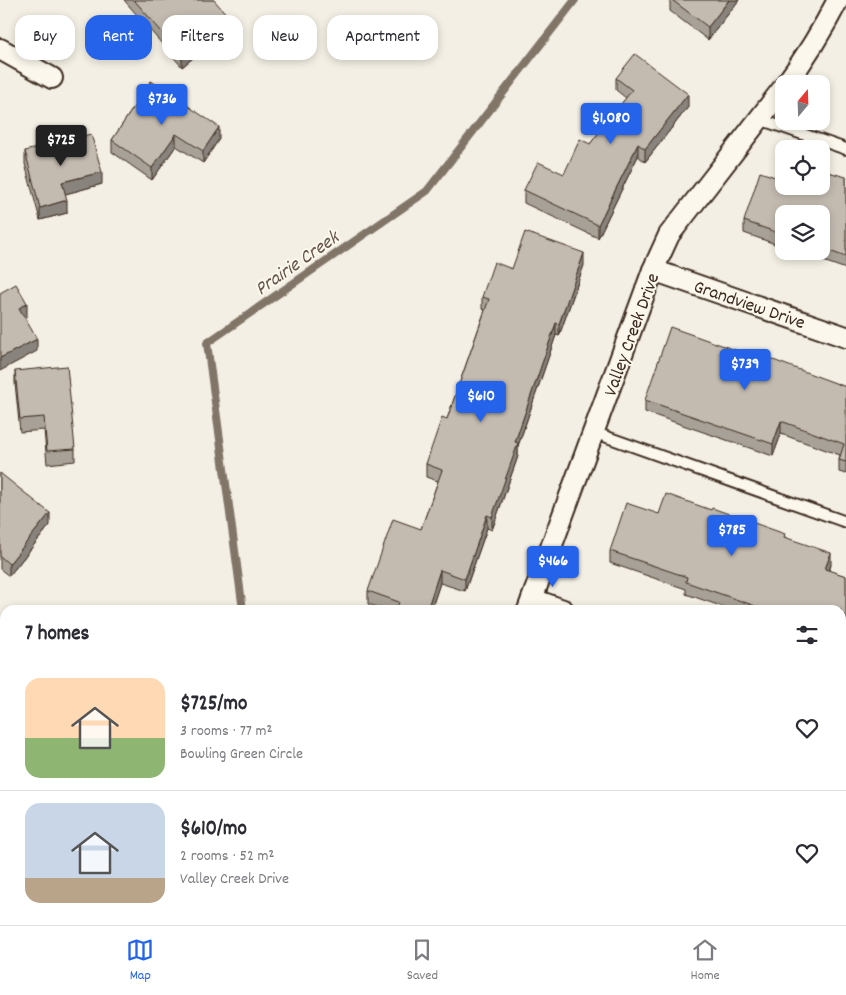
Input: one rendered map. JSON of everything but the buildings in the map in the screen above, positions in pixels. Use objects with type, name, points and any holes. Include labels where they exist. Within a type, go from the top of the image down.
[{"type":"street","name":"Valley Creek Drive","points":[[792,75],[838,0]]},
{"type":"street","points":[[0,49],[52,78]]},
{"type":"street","name":"Valley Creek Drive","points":[[530,605],[653,270],[669,236],[775,98]]},
{"type":"street","name":"Grandview Drive","points":[[653,270],[846,337]]},
{"type":"lane","points":[[759,119],[846,150]]},
{"type":"lane","points":[[593,432],[846,522]]},
{"type":"waterway","name":"Prairie Creek","points":[[242,605],[207,343],[427,191],[575,0]]}]
